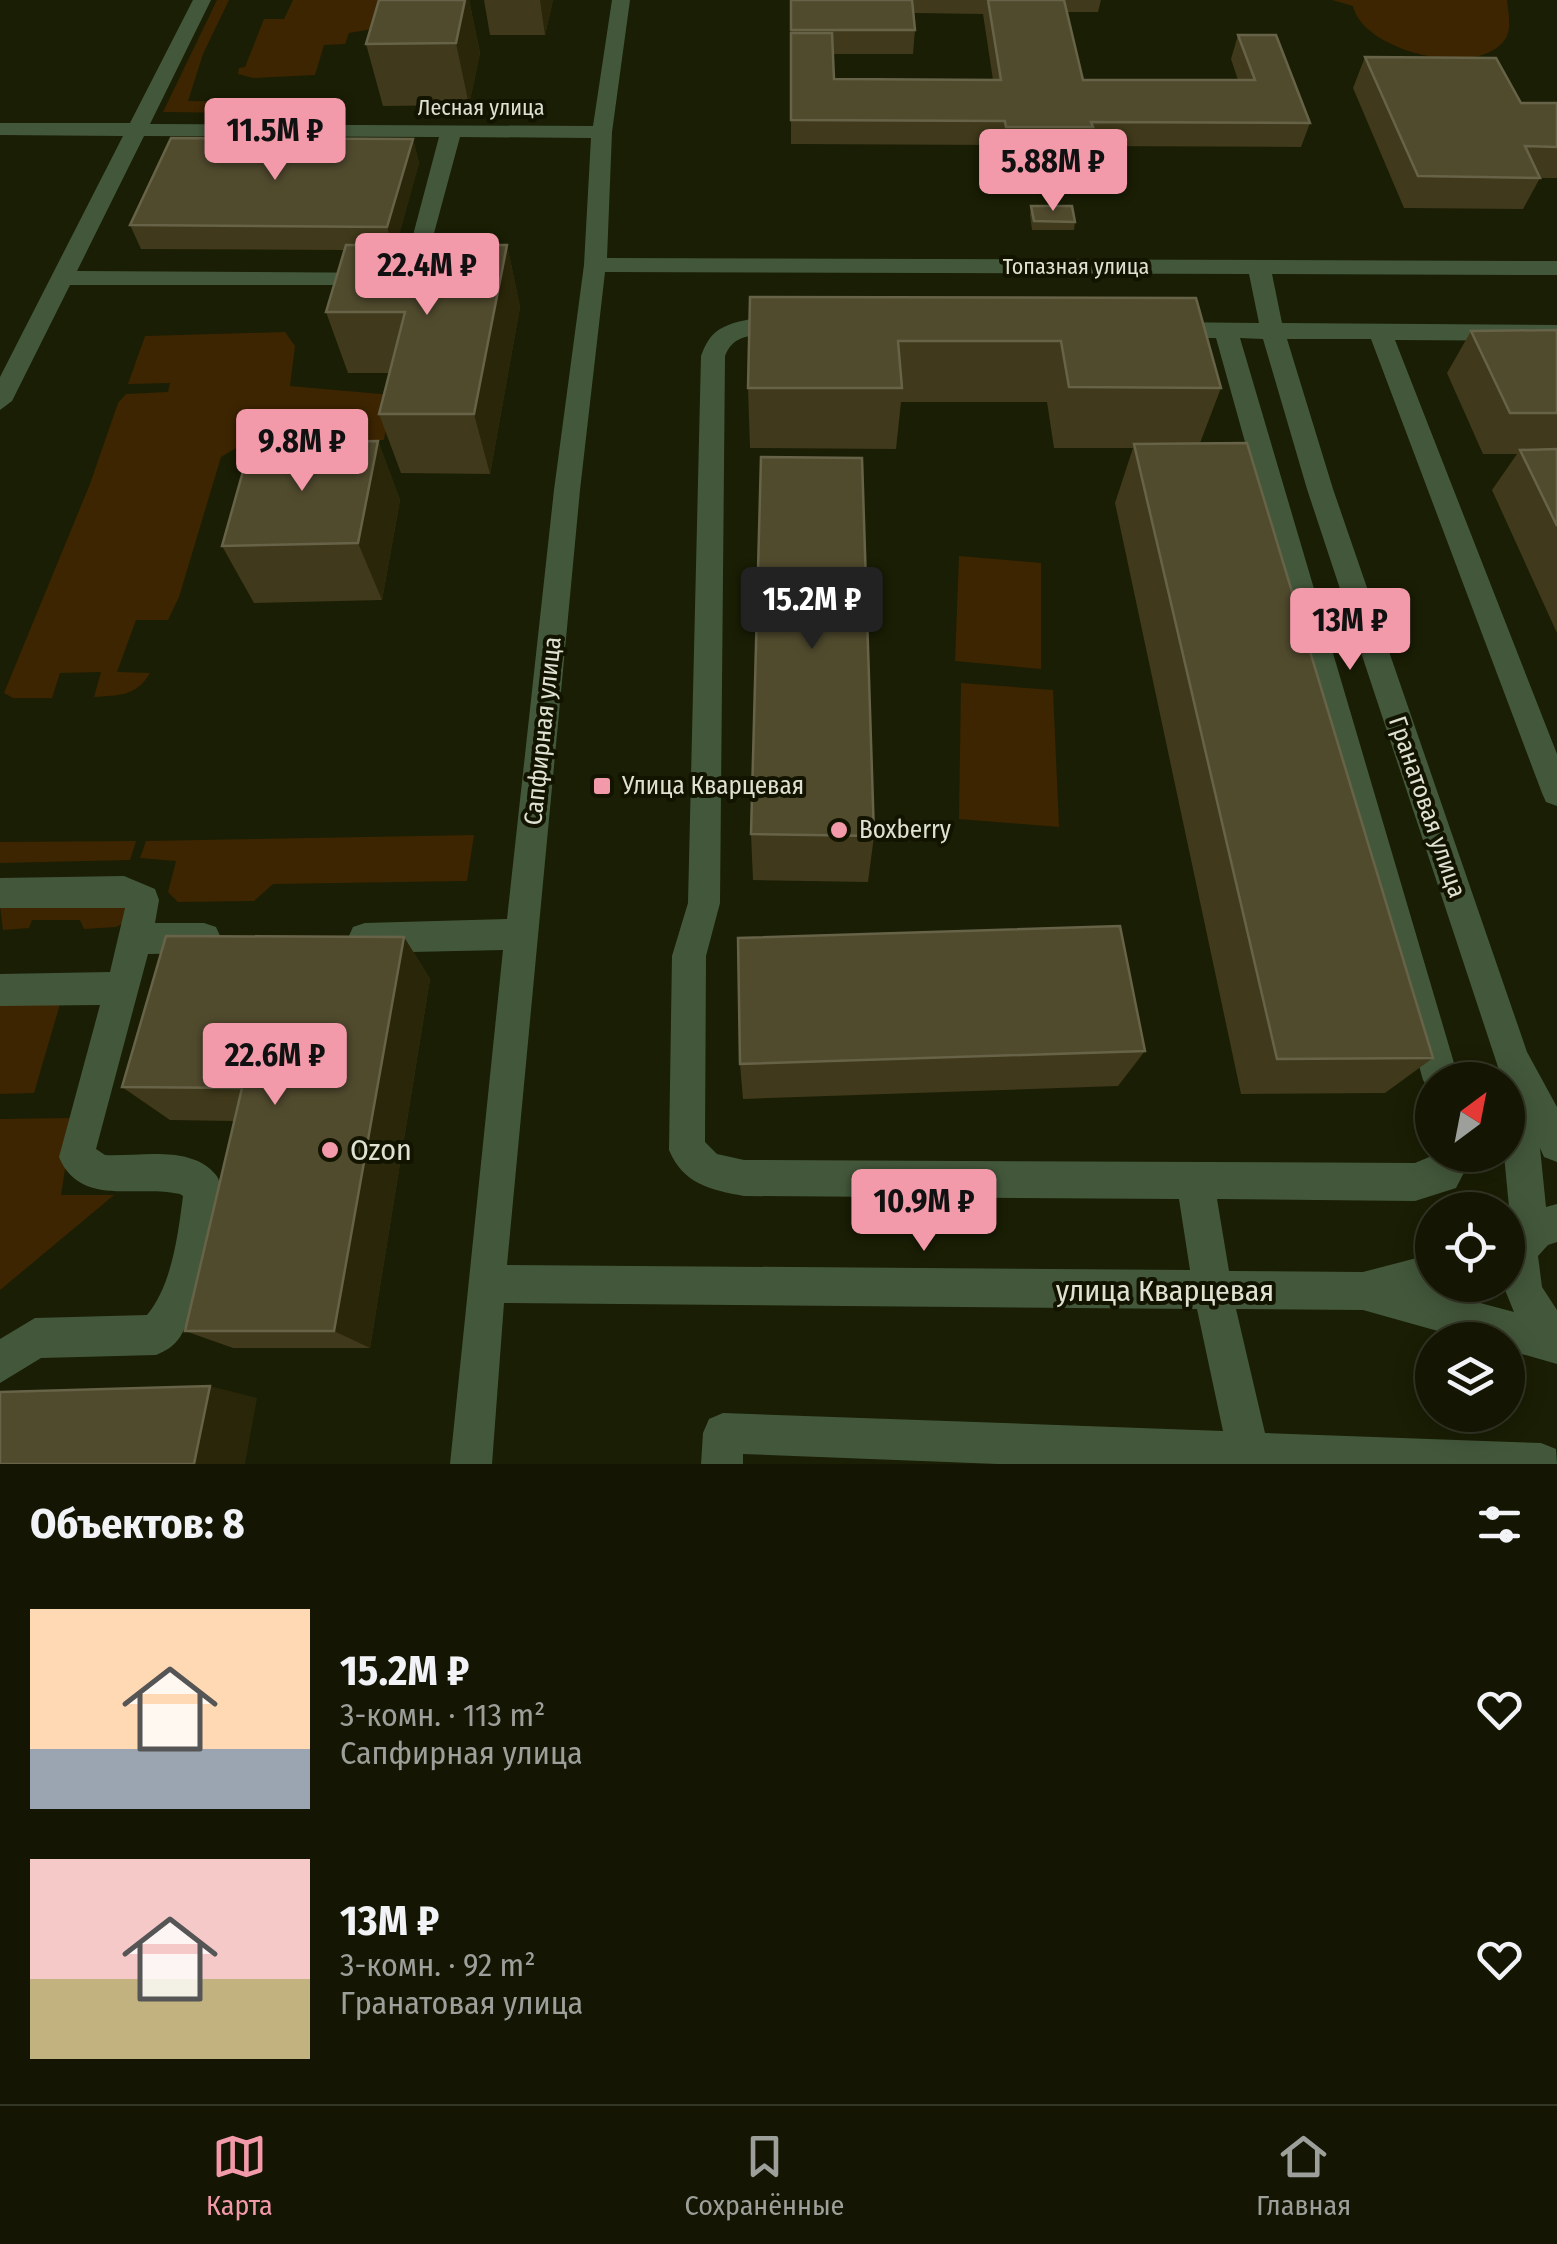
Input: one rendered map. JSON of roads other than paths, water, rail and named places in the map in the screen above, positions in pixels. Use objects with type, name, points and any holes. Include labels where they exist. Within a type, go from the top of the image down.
[{"type":"street","points":[[0,401],[202,0]]},
{"type":"street","name":"Сапфирная улица","points":[[471,1464],[522,934],[595,265],[602,132],[621,0]]},
{"type":"street","name":"Лесная улица","points":[[0,129],[602,132]]},
{"type":"street","points":[[63,278],[412,280],[451,132]]},
{"type":"street","name":"Топазная улица","points":[[595,265],[1557,268]]},
{"type":"street","name":"Гранатовая улица","points":[[1259,266],[1272,330],[1320,488],[1512,1059],[1557,1144]]},
{"type":"street","points":[[809,327],[730,330],[716,341],[712,356],[704,903],[690,956],[687,1150],[708,1172],[744,1178],[1414,1182],[1445,1172]]},
{"type":"street","points":[[1225,329],[1437,1062]]},
{"type":"street","points":[[1138,330],[1557,333]]},
{"type":"street","points":[[1378,330],[1557,793]]},
{"type":"street","points":[[0,892],[136,894],[143,900],[77,1157],[86,1169],[104,1173],[179,1174],[193,1178],[202,1188],[176,1306],[168,1325],[156,1335],[34,1338],[0,1363]]},
{"type":"street","points":[[342,938],[522,934]]},
{"type":"street","points":[[136,939],[227,938]]},
{"type":"street","points":[[0,990],[122,988]]},
{"type":"street","name":"Гранатовая улица","points":[[1512,1059],[1529,1239],[1517,1268],[1531,1312],[1557,1341]]},
{"type":"street","points":[[1195,1180],[1213,1293],[1248,1450]]},
{"type":"street","points":[[1363,1291],[1415,1277]]},
{"type":"street","name":"улица Кварцевая","points":[[486,1284],[1213,1293],[1363,1291]]},
{"type":"street","points":[[1363,1291],[1557,1341]]},
{"type":"street","points":[[722,1464],[722,1433],[1540,1464]]},
{"type":"place","name":"Улица Кварцевая","points":[[602,786]]},
{"type":"place","name":"Boxberry","points":[[839,830]]},
{"type":"place","name":"Ozon","points":[[330,1150]]}]
